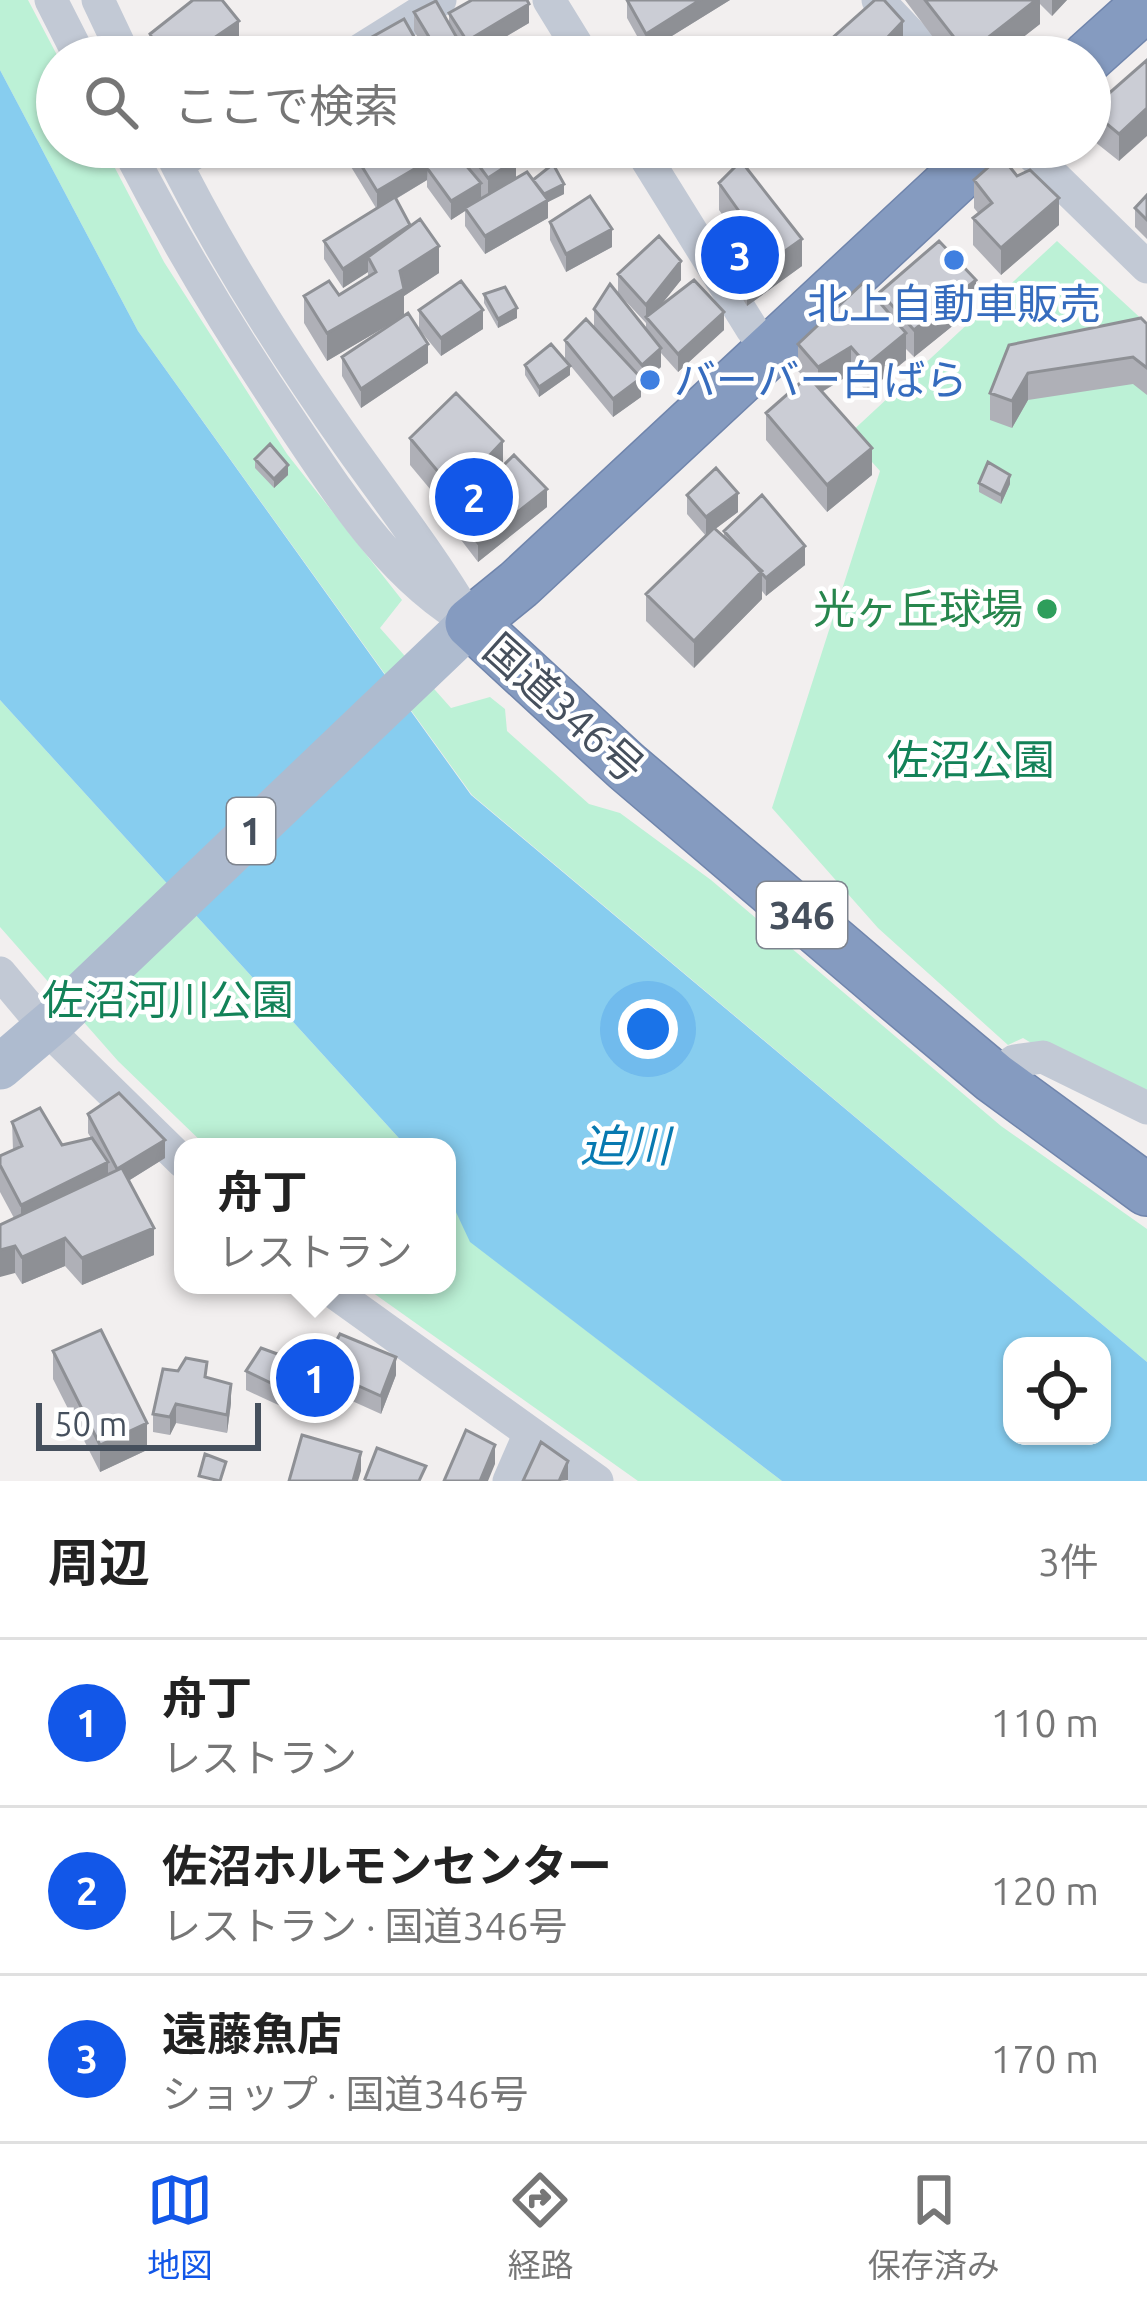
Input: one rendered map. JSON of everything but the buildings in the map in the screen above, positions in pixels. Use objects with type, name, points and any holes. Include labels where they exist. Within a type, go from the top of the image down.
[{"type":"highway","points":[[1111,36],[1147,4]]},
{"type":"highway","name":"国道346号","points":[[966,168],[519,584],[459,633],[626,766],[994,1078],[1147,1190]]},
{"type":"main road","name":"1","points":[[0,1067],[51,1024],[459,633]]},
{"type":"street","points":[[51,0],[69,36]]},
{"type":"street","points":[[98,0],[115,36]]},
{"type":"street","points":[[383,36],[440,0]]},
{"type":"street","points":[[549,0],[571,36]]},
{"type":"street","points":[[878,0],[912,36]]},
{"type":"street","points":[[138,168],[201,287],[318,462],[459,633]]},
{"type":"street","points":[[189,168],[234,274],[350,448],[439,565],[459,633]]},
{"type":"street","points":[[652,168],[752,329],[770,350]]},
{"type":"street","points":[[1046,168],[1147,266]]},
{"type":"street","points":[[0,973],[174,1153]]},
{"type":"street","points":[[994,1078],[1014,1061],[1043,1057],[1147,1108]]},
{"type":"street","points":[[337,1294],[597,1481]]},
{"type":"street","points":[[509,1481],[530,1433]]},
{"type":"green space","points":[[0,0],[28,0],[47,36],[36,36],[36,138],[0,70]]},
{"type":"green space","points":[[52,168],[115,168],[164,262],[287,454],[402,600],[380,628],[451,708],[490,697],[505,709],[507,731],[589,804],[620,813],[711,880],[1001,1126],[1147,1229],[1147,1362],[472,795],[138,331]]},
{"type":"green space","name":"佐沼公園","points":[[1057,241],[1147,324],[1147,1113],[1023,1038],[1008,1045],[878,928],[772,808],[880,471],[848,435]]},
{"type":"green space","name":"佐沼河川公園","points":[[0,700],[399,1138],[198,1138],[118,1061],[0,927]]},
{"type":"green space","points":[[456,1211],[471,1242],[782,1481],[638,1481],[375,1294],[456,1294]]},
{"type":"water","name":"迫川","points":[[0,70],[36,138],[36,168],[52,168],[138,331],[471,795],[1147,1362],[1147,1481],[782,1481],[470,1242],[456,1212],[456,1138],[399,1138],[0,700]]},
{"type":"place","name":"遠藤魚店","points":[[740,255]]},
{"type":"place","name":"北上自動車販売","points":[[954,260]]},
{"type":"place","name":"バーバー白ばら","points":[[650,380]]},
{"type":"place","name":"佐沼ホルモンセンター","points":[[474,497]]},
{"type":"place","name":"光ヶ丘球場","points":[[1047,609]]},
{"type":"place","name":"舟丁","points":[[315,1378]]}]
